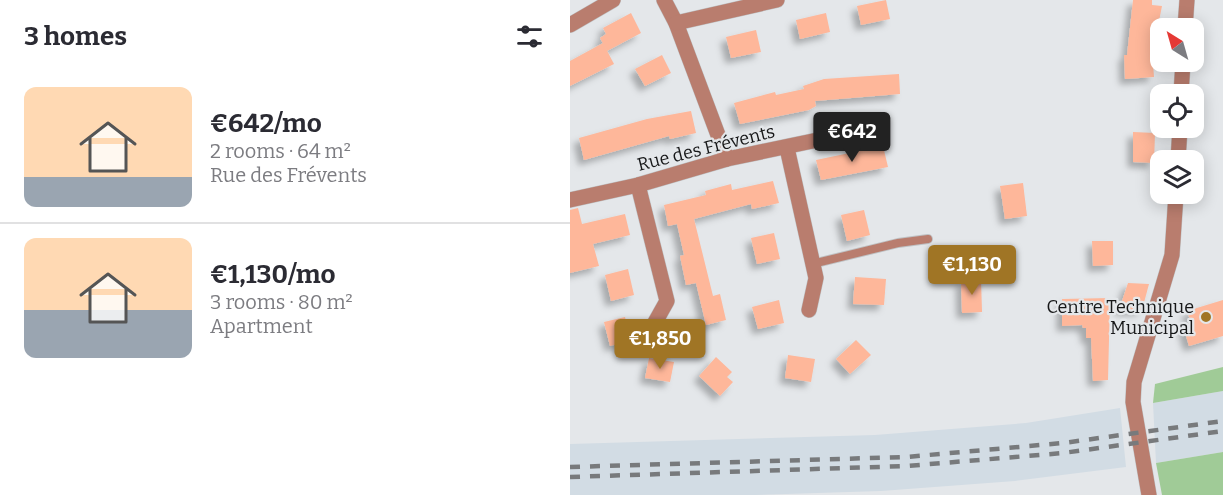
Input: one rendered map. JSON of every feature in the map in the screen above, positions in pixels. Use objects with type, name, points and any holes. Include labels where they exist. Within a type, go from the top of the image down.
[{"type":"street","points":[[570,25],[614,0]]},
{"type":"street","points":[[664,0],[676,23],[728,159]]},
{"type":"street","points":[[676,23],[777,0]]},
{"type":"street","points":[[1186,18],[1187,0]]},
{"type":"street","name":"Rue des Frévents","points":[[570,200],[638,185],[728,159],[850,133]]},
{"type":"street","points":[[787,148],[816,278],[809,310]]},
{"type":"street","points":[[638,185],[667,301],[653,326]]},
{"type":"street","points":[[1149,495],[1133,402],[1134,382],[1172,255],[1175,204]]},
{"type":"lane","points":[[812,264],[898,243],[928,239]]},
{"type":"shaded area","points":[[1223,391],[1223,452],[1156,463],[1153,403]]},
{"type":"shaded area","points":[[1120,408],[1126,467],[1015,481],[881,491],[755,495],[570,495],[570,444],[875,435],[1026,423]]},
{"type":"green space","points":[[1223,367],[1223,391],[1153,403],[1155,384]]},
{"type":"green space","points":[[1223,452],[1223,495],[1162,495],[1156,463]]},
{"type":"building","points":[[886,0],[890,19],[861,25],[857,6]]},
{"type":"building","points":[[1133,0],[1152,0],[1152,5],[1162,6],[1160,18],[1150,18],[1150,72],[1154,72],[1154,77],[1125,79],[1124,55],[1127,55]]},
{"type":"building","points":[[631,13],[641,33],[607,51],[600,38],[606,34],[603,28]]},
{"type":"building","points":[[826,13],[830,32],[800,39],[796,20]]},
{"type":"building","points":[[756,30],[761,52],[731,58],[726,37]]},
{"type":"building","points":[[603,43],[614,64],[570,86],[570,61]]},
{"type":"building","points":[[662,55],[671,73],[645,86],[635,69]]},
{"type":"building","points":[[899,74],[900,94],[815,101],[816,106],[809,110],[740,124],[734,103],[775,92],[776,95],[804,89],[803,86],[824,79]]},
{"type":"building","points":[[691,111],[696,133],[670,139],[669,136],[584,160],[579,138],[647,119]]},
{"type":"building","points":[[1133,132],[1150,133],[1150,138],[1155,138],[1154,150],[1150,150],[1150,163],[1133,162]]},
{"type":"building","points":[[883,146],[888,167],[821,180],[816,160]]},
{"type":"building","points":[[773,181],[779,203],[752,209],[751,204],[694,219],[713,296],[720,294],[726,320],[706,325],[696,283],[686,285],[680,256],[684,255],[677,224],[668,226],[664,205],[706,195],[705,191],[731,184],[732,190]]},
{"type":"building","points":[[1023,183],[1027,216],[1005,219],[1000,186]]},
{"type":"building","points":[[578,208],[582,224],[625,214],[630,235],[593,244],[599,266],[570,273],[570,210]]},
{"type":"building","points":[[864,210],[870,235],[847,241],[841,215]]},
{"type":"building","points":[[774,233],[780,259],[757,264],[751,238]]},
{"type":"building","points":[[1092,241],[1113,241],[1113,265],[1093,266]]},
{"type":"building","points":[[628,269],[634,295],[611,301],[605,275]]},
{"type":"building","points":[[855,277],[886,279],[884,305],[853,304]]},
{"type":"building","points":[[981,280],[982,312],[962,313],[961,281]]},
{"type":"building","points":[[1128,283],[1149,284],[1142,310],[1119,310]]},
{"type":"building","points":[[1110,298],[1108,380],[1093,381],[1091,338],[1086,338],[1086,328],[1082,325],[1062,326],[1062,299]]},
{"type":"building","points":[[779,300],[784,323],[758,329],[752,307]]},
{"type":"building","name":"Centre Technique Municipal","points":[[1223,300],[1223,336],[1189,346],[1183,326],[1191,323],[1187,311]]},
{"type":"building","points":[[625,317],[631,341],[610,346],[604,322]]},
{"type":"building","points":[[856,340],[871,355],[850,374],[836,359]]},
{"type":"building","points":[[788,355],[815,359],[811,382],[785,378]]},
{"type":"building","points":[[716,357],[732,372],[727,377],[733,382],[720,396],[699,376]]},
{"type":"building","points":[[649,358],[674,362],[670,382],[645,378]]},
{"type":"railway","points":[[570,467],[906,457],[1063,443],[1223,421]]},
{"type":"railway","points":[[570,477],[907,466],[1063,453],[1223,431]]},
{"type":"place","name":"Centre Technique Municipal","points":[[1206,317]]}]
